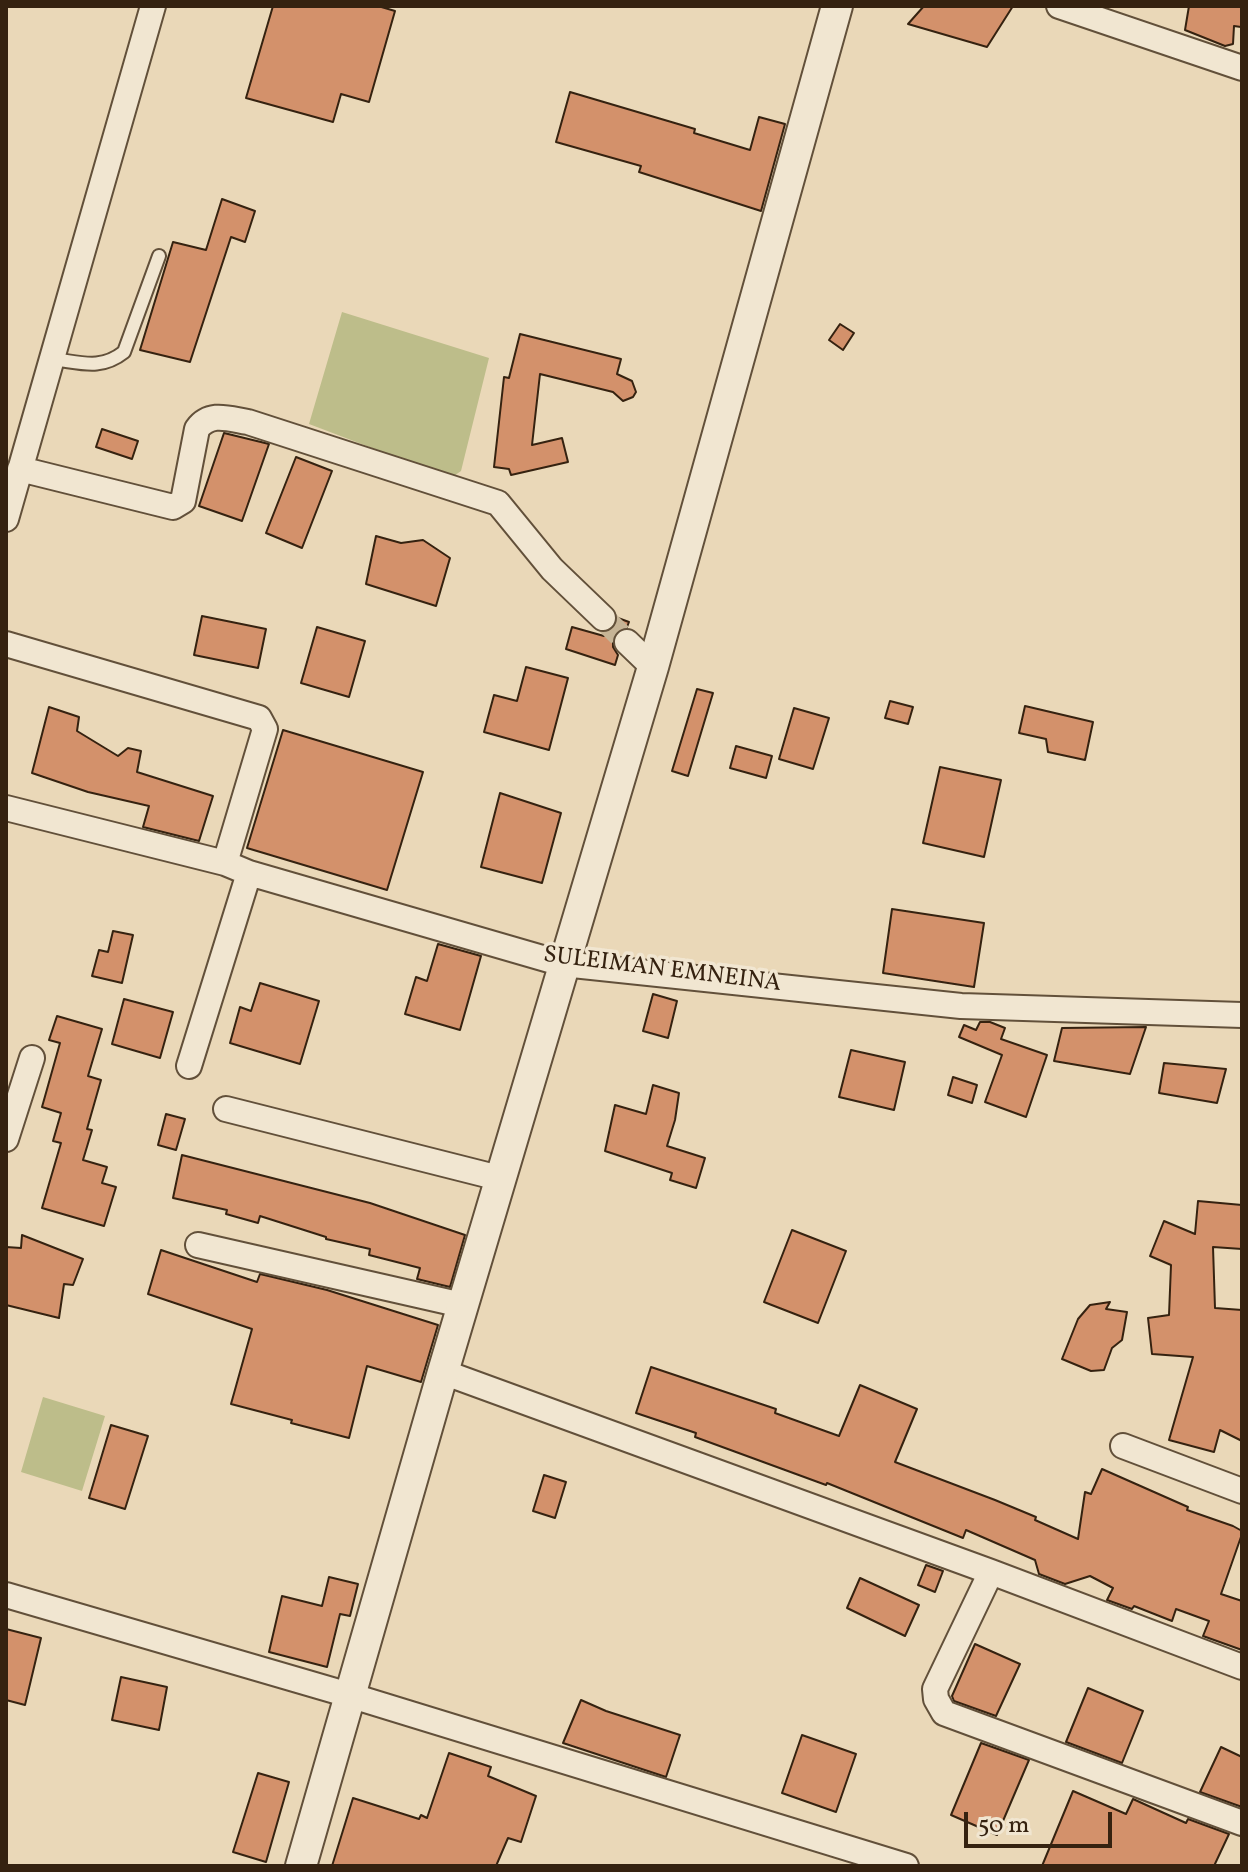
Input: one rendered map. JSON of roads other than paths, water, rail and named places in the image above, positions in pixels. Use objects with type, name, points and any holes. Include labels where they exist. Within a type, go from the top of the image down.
[{"type":"street","points":[[6,519],[153,6]]},
{"type":"street","points":[[301,1866],[499,1178],[653,667],[837,6]]},
{"type":"street","points":[[1059,6],[1242,68]]},
{"type":"street","points":[[20,469],[173,507],[183,501],[197,429],[201,423],[215,417],[248,422],[498,503],[552,569],[603,618]]},
{"type":"street","points":[[627,642],[653,667]]},
{"type":"street","points":[[6,644],[259,718],[265,729],[225,863]]},
{"type":"street","name":"SULEIMAN EMNEINA","points":[[6,808],[225,863],[249,873],[563,964],[961,1006],[1242,1015]]},
{"type":"street","points":[[189,1066],[249,873]]},
{"type":"street","points":[[6,1139],[32,1058]]},
{"type":"street","points":[[226,1109],[499,1178]]},
{"type":"street","points":[[198,1245],[462,1305]]},
{"type":"street","points":[[443,1372],[1242,1667]]},
{"type":"street","points":[[1123,1446],[1242,1491]]},
{"type":"street","points":[[991,1572],[935,1689],[936,1699],[944,1713],[1242,1823]]},
{"type":"street","points":[[6,1595],[349,1695],[906,1866]]},
{"type":"lane","points":[[52,359],[110,363],[124,352],[159,256]]},
{"type":"tunnel","points":[[603,618],[627,642]]}]
